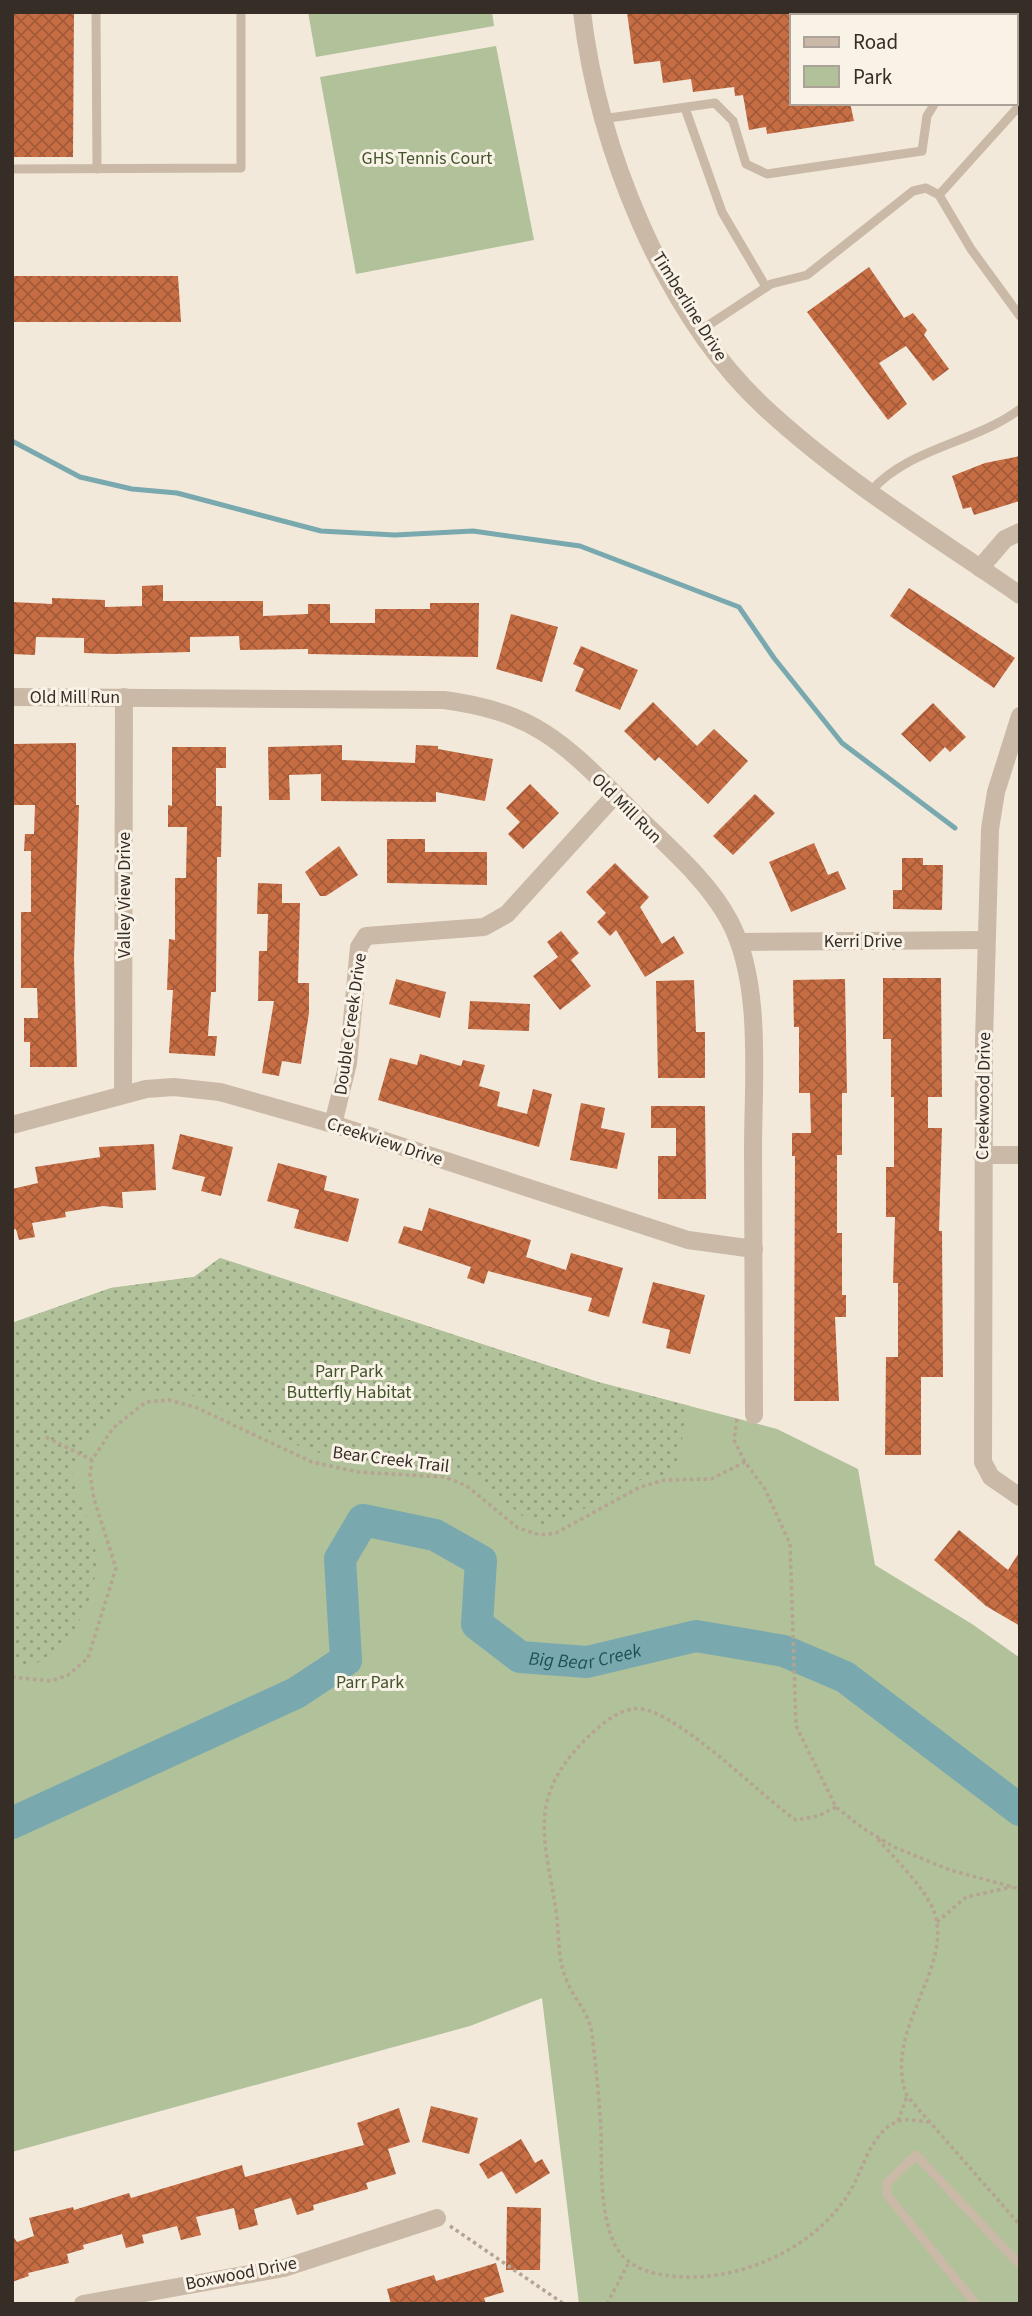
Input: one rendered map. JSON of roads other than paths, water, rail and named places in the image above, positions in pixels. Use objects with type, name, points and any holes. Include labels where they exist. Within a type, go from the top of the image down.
[{"type":"street","name":"Timberline Drive","points":[[582,12],[602,119],[620,176],[656,255],[701,330],[730,370],[762,405],[835,466],[1020,594]]},
{"type":"street","points":[[980,568],[1005,539],[1020,532]]},
{"type":"street","name":"Old Mill Run","points":[[12,697],[444,700],[482,705],[514,715],[547,732],[615,795],[713,894],[739,942],[748,973],[753,1053],[754,1415]]},
{"type":"street","name":"Valley View Drive","points":[[123,1094],[124,697]]},
{"type":"street","name":"Creekwood Drive","points":[[1020,716],[996,792],[990,829],[982,1155],[983,1462],[991,1477],[1020,1497]]},
{"type":"street","name":"Double Creek Drive","points":[[333,1124],[348,1063],[359,947],[366,936],[484,927],[507,914],[615,795]]},
{"type":"street","name":"Kerri Drive","points":[[739,942],[986,940]]},
{"type":"street","name":"Creekview Drive","points":[[13,1121],[123,1094],[173,1087],[220,1092],[333,1124],[688,1240],[754,1249]]},
{"type":"street","points":[[982,1155],[1020,1155]]},
{"type":"street","name":"Boxwood Drive","points":[[83,2304],[284,2268],[437,2218]]},
{"type":"lane","points":[[96,12],[97,169]]},
{"type":"lane","points":[[12,169],[241,168],[240,12]]},
{"type":"lane","points":[[602,119],[715,103],[733,121],[746,164],[767,174],[922,151],[927,116],[934,105]]},
{"type":"lane","points":[[939,195],[1020,105]]},
{"type":"lane","points":[[685,108],[722,212],[766,287]]},
{"type":"lane","points":[[701,330],[766,287],[807,275],[913,191],[926,188],[939,195],[975,256],[1020,316]]},
{"type":"lane","points":[[871,491],[885,474],[998,425],[1020,409]]},
{"type":"lane","points":[[976,2304],[887,2195],[887,2183],[916,2155],[1020,2265]]},
{"type":"waterway","points":[[12,441],[80,477],[132,489],[177,493],[321,531],[395,535],[473,531],[580,546],[739,607],[774,658],[842,743],[955,828]]},
{"type":"waterway","name":"Big Bear Creek","points":[[12,1823],[296,1693],[346,1660],[340,1559],[363,1520],[435,1535],[481,1561],[477,1624],[520,1657],[587,1662],[696,1636],[784,1651],[845,1677],[1020,1810]]},
{"type":"park label","name":"GHS Tennis Court","points":[[427,158]]},
{"type":"park label","name":"Parr Park Butterfly Habitat","points":[[349,1381]]},
{"type":"park label","name":"Parr Park","points":[[370,1682]]}]
